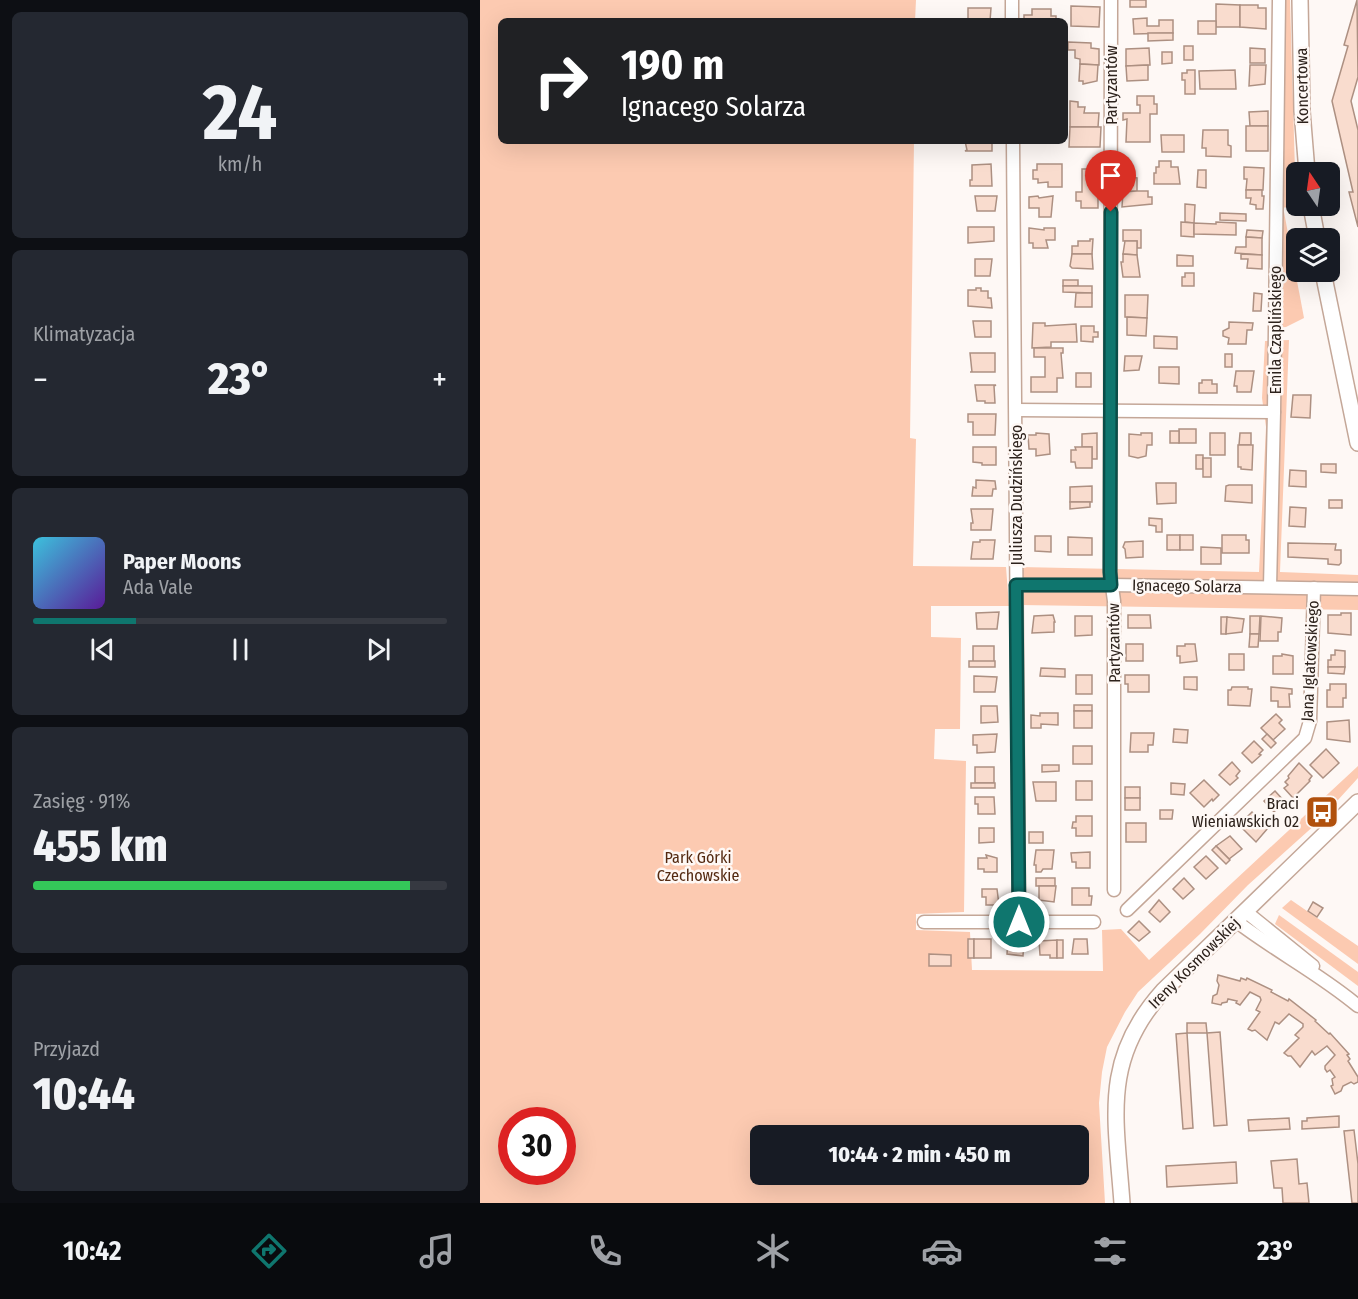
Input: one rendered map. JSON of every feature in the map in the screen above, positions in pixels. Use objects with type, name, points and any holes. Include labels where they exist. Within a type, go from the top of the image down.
[{"type":"street","points":[[1011,0],[1012,18]]},
{"type":"street","name":"Partyzantów","points":[[1111,0],[1110,572],[1114,600],[1114,890]]},
{"type":"street","name":"Emila Czaplińskiego","points":[[1270,587],[1279,0]]},
{"type":"street","name":"Koncertowa","points":[[1300,0],[1302,111],[1306,162]]},
{"type":"street","name":"Juliusza Dudzińskiego","points":[[1013,144],[1019,922]]},
{"type":"street","points":[[1325,282],[1358,443]]},
{"type":"street","points":[[1016,410],[1274,412]]},
{"type":"street","name":"Ignacego Solarza","points":[[1016,585],[1358,589]]},
{"type":"street","name":"Jana Iglatowskiego","points":[[1127,910],[1305,738],[1310,720],[1314,588]]},
{"type":"street","name":"Ireny Kosmowskiej","points":[[1122,1203],[1116,1099],[1119,1074],[1127,1043],[1140,1019],[1158,996],[1358,802]]},
{"type":"street","points":[[1241,916],[1303,956],[1333,986],[1358,1006]]},
{"type":"street","points":[[924,922],[1094,921]]},
{"type":"green space","name":"Park Górki Czechowskie","points":[[480,0],[916,0],[915,18],[498,18],[498,144],[914,144],[910,438],[916,439],[913,566],[1006,567],[1009,606],[931,606],[931,637],[961,638],[960,729],[935,729],[934,759],[966,761],[964,912],[916,914],[916,930],[970,932],[972,970],[1103,971],[1102,930],[1121,929],[1149,960],[1358,766],[1358,778],[1317,823],[1248,885],[1138,992],[1107,1047],[1099,1103],[1105,1203],[480,1203]]},
{"type":"green space","points":[[1285,0],[1290,0],[1295,162],[1286,162],[1286,207],[1281,208]]},
{"type":"green space","points":[[1284,212],[1287,228],[1286,282],[1297,282],[1304,318],[1279,328],[1281,213]]},
{"type":"green space","points":[[1289,340],[1280,572],[1358,575],[1358,610],[1020,605],[1020,567],[1259,572],[1266,427],[1262,398],[1265,341]]},
{"type":"green space","points":[[1291,900],[1358,946],[1358,964],[1282,908]]},
{"type":"green space","points":[[1279,915],[1358,972],[1358,986],[1275,924]]},
{"type":"building","points":[[1130,0],[1146,0],[1146,7],[1130,7]]},
{"type":"building","points":[[1357,0],[1358,77],[1351,101],[1358,130],[1358,227],[1349,192],[1353,192],[1332,101],[1348,46],[1344,45]]},
{"type":"building","points":[[1216,4],[1240,5],[1240,27],[1216,27]]},
{"type":"building","points":[[1240,5],[1258,5],[1258,8],[1266,8],[1266,29],[1240,27]]},
{"type":"building","points":[[1071,6],[1100,7],[1099,27],[1071,26]]},
{"type":"building","points":[[968,8],[991,8],[990,18],[968,18]]},
{"type":"building","points":[[1032,9],[1051,9],[1051,16],[1056,16],[1056,18],[1024,18],[1024,15],[1032,15]]},
{"type":"building","points":[[1147,18],[1147,26],[1159,26],[1159,20],[1173,20],[1173,33],[1134,34],[1133,19]]},
{"type":"building","points":[[1198,21],[1216,21],[1216,34],[1198,34]]},
{"type":"building","points":[[1148,33],[1173,33],[1173,40],[1148,41]]},
{"type":"building","points":[[1068,42],[1091,43],[1091,48],[1099,49],[1099,65],[1080,64],[1080,59],[1075,58],[1075,50],[1068,50]]},
{"type":"building","points":[[1184,46],[1193,46],[1193,60],[1184,60]]},
{"type":"building","points":[[1149,48],[1150,65],[1126,66],[1126,49]]},
{"type":"building","points":[[1250,48],[1265,49],[1265,63],[1250,63]]},
{"type":"building","points":[[1162,52],[1172,52],[1172,63],[1162,64]]},
{"type":"building","points":[[1080,64],[1098,65],[1097,81],[1083,84],[1083,81],[1079,81]]},
{"type":"building","points":[[1148,65],[1148,80],[1127,81],[1126,66]]},
{"type":"building","points":[[1250,65],[1266,65],[1265,84],[1249,86]]},
{"type":"building","points":[[1187,70],[1195,70],[1195,94],[1185,94],[1185,80],[1182,80],[1182,73],[1187,73]]},
{"type":"building","points":[[1235,70],[1236,89],[1200,89],[1199,71]]},
{"type":"building","points":[[1137,96],[1154,96],[1154,104],[1157,104],[1157,114],[1150,114],[1150,142],[1126,142],[1127,119],[1123,120],[1123,113],[1140,113]]},
{"type":"building","points":[[1070,101],[1078,102],[1078,107],[1085,107],[1084,113],[1099,113],[1098,127],[1070,127]]},
{"type":"building","points":[[1268,111],[1268,126],[1250,126],[1249,112]]},
{"type":"building","points":[[1246,126],[1268,126],[1268,151],[1246,151]]},
{"type":"building","points":[[1070,127],[1101,127],[1100,147],[1069,147]]},
{"type":"building","points":[[1203,130],[1228,130],[1231,157],[1206,156],[1206,148],[1202,148]]},
{"type":"building","points":[[1161,135],[1184,135],[1184,152],[1162,152]]},
{"type":"building","points":[[966,144],[992,144],[992,151],[965,151],[967,150]]},
{"type":"building","points":[[1159,161],[1171,161],[1171,167],[1178,167],[1180,184],[1154,184],[1154,173],[1156,173],[1156,167],[1159,167]]},
{"type":"building","points":[[991,164],[992,186],[970,186],[972,165]]},
{"type":"building","points":[[1037,164],[1062,164],[1062,187],[1048,187],[1048,182],[1038,183],[1038,179],[1033,179],[1033,170],[1037,170]]},
{"type":"building","points":[[1244,167],[1264,168],[1263,190],[1246,190],[1247,179],[1244,179]]},
{"type":"building","points":[[1082,169],[1102,169],[1102,183],[1098,183],[1098,208],[1081,208],[1081,201],[1076,201],[1076,192],[1082,192]]},
{"type":"building","points":[[1198,170],[1206,170],[1206,188],[1197,187]]},
{"type":"building","points":[[1122,176],[1137,178],[1137,191],[1123,192]]},
{"type":"building","points":[[1246,190],[1262,190],[1263,209],[1256,209],[1256,205],[1250,204],[1251,198],[1246,198]]},
{"type":"building","points":[[1148,191],[1148,197],[1152,197],[1152,204],[1122,207],[1123,192]]},
{"type":"building","points":[[975,196],[997,196],[995,211],[977,211]]},
{"type":"building","points":[[1038,196],[1039,198],[1053,196],[1051,217],[1039,217],[1039,208],[1029,208],[1029,197]]},
{"type":"building","points":[[1185,204],[1195,205],[1194,223],[1185,222]]},
{"type":"building","points":[[1220,213],[1246,214],[1246,221],[1220,220]]},
{"type":"building","points":[[1181,222],[1194,223],[1194,237],[1181,236]]},
{"type":"building","points":[[1216,222],[1236,223],[1236,235],[1194,234],[1194,223],[1216,224]]},
{"type":"building","points":[[968,227],[994,227],[994,241],[968,243]]},
{"type":"building","points":[[1029,228],[1044,230],[1044,228],[1055,228],[1055,240],[1046,240],[1048,248],[1033,248],[1033,243],[1029,243]]},
{"type":"building","points":[[1123,230],[1141,230],[1141,248],[1137,248],[1137,241],[1123,241]]},
{"type":"building","points":[[1247,230],[1263,231],[1262,238],[1246,237]]},
{"type":"building","points":[[1246,237],[1262,238],[1262,255],[1235,253],[1236,247],[1246,247]]},
{"type":"building","points":[[1093,239],[1092,254],[1072,254],[1072,246],[1078,246],[1078,241],[1090,241]]},
{"type":"building","points":[[1125,241],[1137,241],[1137,255],[1123,254]]},
{"type":"building","points":[[1072,254],[1092,254],[1093,269],[1072,268],[1070,266]]},
{"type":"building","points":[[1123,254],[1137,255],[1140,277],[1123,277],[1121,262],[1123,262]]},
{"type":"building","points":[[1241,254],[1262,255],[1262,269],[1247,268],[1248,259],[1241,259]]},
{"type":"building","points":[[1177,255],[1193,256],[1193,266],[1177,266]]},
{"type":"building","points":[[975,259],[992,259],[990,276],[975,276]]},
{"type":"building","points":[[1185,273],[1194,273],[1194,286],[1182,286],[1182,277],[1185,277]]},
{"type":"building","points":[[1063,280],[1078,280],[1078,286],[1063,286]]},
{"type":"building","points":[[1063,286],[1092,286],[1092,293],[1063,292]]},
{"type":"building","points":[[976,288],[988,291],[992,308],[968,306],[968,290],[976,290]]},
{"type":"building","points":[[1076,293],[1092,293],[1092,307],[1075,307]]},
{"type":"building","points":[[1254,293],[1262,294],[1261,311],[1253,311]]},
{"type":"building","points":[[1125,295],[1148,295],[1147,318],[1125,317]]},
{"type":"building","points":[[1127,317],[1147,318],[1146,336],[1127,335]]},
{"type":"building","points":[[973,321],[991,321],[991,337],[975,337]]},
{"type":"building","points":[[1229,322],[1253,323],[1252,330],[1247,330],[1246,344],[1228,344],[1229,338],[1223,336],[1223,331],[1229,328]]},
{"type":"building","points":[[1033,323],[1045,323],[1045,326],[1076,324],[1077,342],[1051,342],[1051,347],[1032,348]]},
{"type":"building","points":[[1081,326],[1094,326],[1094,332],[1098,332],[1098,337],[1093,337],[1093,342],[1081,341]]},
{"type":"building","points":[[1154,336],[1177,337],[1177,349],[1154,348]]},
{"type":"building","points":[[1034,348],[1063,348],[1063,353],[1061,353],[1063,378],[1057,378],[1057,392],[1031,392],[1031,377],[1045,377],[1045,357],[1034,357]]},
{"type":"building","points":[[970,353],[995,353],[995,372],[972,372]]},
{"type":"building","points":[[1225,354],[1232,354],[1232,367],[1225,367]]},
{"type":"building","points":[[1125,356],[1142,356],[1139,370],[1124,371]]},
{"type":"building","points":[[1159,367],[1179,367],[1179,384],[1159,383]]},
{"type":"building","points":[[1236,371],[1254,371],[1251,392],[1237,392],[1237,386],[1234,386]]},
{"type":"building","points":[[1076,373],[1091,373],[1091,387],[1076,387]]},
{"type":"building","points":[[1202,380],[1212,380],[1212,384],[1217,384],[1217,393],[1199,393],[1199,383],[1202,383]]},
{"type":"building","points":[[975,385],[996,385],[994,386],[995,403],[977,401]]},
{"type":"building","points":[[1293,395],[1311,395],[1310,418],[1291,417]]},
{"type":"building","points":[[968,414],[996,414],[995,435],[973,435],[973,422],[968,422]]},
{"type":"building","points":[[1179,429],[1196,429],[1196,443],[1179,443]]},
{"type":"building","points":[[1170,431],[1179,431],[1179,443],[1170,443]]},
{"type":"building","points":[[1036,433],[1049,434],[1050,454],[1036,456],[1036,449],[1029,449],[1028,435],[1036,435]]},
{"type":"building","points":[[1097,433],[1097,459],[1092,459],[1092,447],[1082,447],[1082,434]]},
{"type":"building","points":[[1141,433],[1152,433],[1152,445],[1147,445],[1146,456],[1138,458],[1129,456],[1129,434],[1141,435]]},
{"type":"building","points":[[1210,433],[1225,433],[1225,455],[1210,455]]},
{"type":"building","points":[[1240,433],[1251,433],[1251,445],[1239,445]]},
{"type":"building","points":[[1238,445],[1253,445],[1252,470],[1238,467]]},
{"type":"building","points":[[973,447],[996,447],[996,465],[982,465],[982,463],[973,462]]},
{"type":"building","points":[[1075,447],[1092,447],[1092,468],[1076,468],[1075,462],[1071,462],[1071,450],[1076,450]]},
{"type":"building","points":[[1196,455],[1203,455],[1203,469],[1196,469]]},
{"type":"building","points":[[1203,458],[1211,458],[1211,477],[1203,477]]},
{"type":"building","points":[[1321,464],[1336,464],[1336,473],[1321,472]]},
{"type":"building","points":[[1290,470],[1306,471],[1306,487],[1289,486]]},
{"type":"building","points":[[976,480],[995,481],[996,489],[993,489],[992,496],[972,496],[973,487],[976,488]]},
{"type":"building","points":[[1156,483],[1176,483],[1176,503],[1157,504]]},
{"type":"building","points":[[1252,485],[1252,503],[1225,501],[1226,486]]},
{"type":"building","points":[[1092,486],[1092,502],[1070,502],[1070,487]]},
{"type":"building","points":[[1329,500],[1342,500],[1342,508],[1329,508]]},
{"type":"building","points":[[1070,502],[1090,502],[1090,507],[1070,509]]},
{"type":"building","points":[[1290,507],[1306,508],[1305,527],[1289,526]]},
{"type":"building","points":[[971,509],[993,509],[991,530],[971,530],[971,523],[973,523]]},
{"type":"building","points":[[1149,518],[1162,519],[1162,532],[1156,532],[1156,526],[1149,525]]},
{"type":"building","points":[[1167,535],[1180,535],[1180,550],[1167,550]]},
{"type":"building","points":[[1180,535],[1193,535],[1193,550],[1180,550]]},
{"type":"building","points":[[1222,535],[1246,535],[1246,540],[1249,540],[1249,553],[1222,553]]},
{"type":"building","points":[[1035,536],[1051,536],[1051,552],[1035,551]]},
{"type":"building","points":[[1068,537],[1092,538],[1092,555],[1068,555]]},
{"type":"building","points":[[980,540],[995,540],[993,559],[971,559],[973,542],[980,542]]},
{"type":"building","points":[[1143,541],[1143,557],[1126,558],[1123,547],[1125,542]]},
{"type":"building","points":[[1288,543],[1336,544],[1335,550],[1341,550],[1341,563],[1339,565],[1328,564],[1328,559],[1288,557]]},
{"type":"building","points":[[1201,547],[1221,548],[1221,564],[1201,564]]},
{"type":"building","points":[[999,612],[997,629],[977,629],[976,613]]},
{"type":"building","points":[[1341,613],[1351,613],[1351,635],[1328,633],[1328,615],[1341,615]]},
{"type":"building","points":[[1053,615],[1054,632],[1032,633],[1034,616]]},
{"type":"building","points":[[1128,615],[1150,615],[1151,628],[1128,628]]},
{"type":"building","points":[[1075,616],[1092,616],[1092,635],[1075,636]]},
{"type":"building","points":[[1250,616],[1260,616],[1259,634],[1250,634]]},
{"type":"building","points":[[1261,616],[1282,618],[1278,641],[1260,641]]},
{"type":"building","points":[[1221,617],[1227,617],[1226,634],[1221,634]]},
{"type":"building","points":[[1227,617],[1244,619],[1242,632],[1226,634]]},
{"type":"building","points":[[1250,634],[1259,634],[1258,647],[1249,647]]},
{"type":"building","points":[[1126,644],[1143,644],[1143,661],[1126,661]]},
{"type":"building","points":[[1185,644],[1195,644],[1197,661],[1180,663],[1177,646],[1185,646]]},
{"type":"building","points":[[973,646],[994,646],[994,662],[973,662]]},
{"type":"building","points":[[1335,650],[1345,651],[1345,667],[1328,667],[1328,660],[1331,660],[1331,655],[1335,655]]},
{"type":"building","points":[[1229,654],[1244,654],[1244,670],[1229,670]]},
{"type":"building","points":[[1282,654],[1293,656],[1293,674],[1273,674],[1273,656],[1282,656]]},
{"type":"building","points":[[969,661],[995,661],[995,667],[969,667]]},
{"type":"building","points":[[1328,667],[1345,667],[1344,674],[1328,673]]},
{"type":"building","points":[[1041,668],[1065,669],[1065,677],[1040,676]]},
{"type":"building","points":[[1076,675],[1092,675],[1092,694],[1076,694]]},
{"type":"building","points":[[1125,675],[1149,675],[1149,692],[1128,692]]},
{"type":"building","points":[[974,676],[997,677],[995,692],[974,692]]},
{"type":"building","points":[[1184,677],[1197,677],[1197,690],[1184,689]]},
{"type":"building","points":[[1330,684],[1346,684],[1346,698],[1343,698],[1343,707],[1327,707],[1327,690],[1330,690]]},
{"type":"building","points":[[1232,687],[1252,689],[1250,706],[1228,705],[1228,690]]},
{"type":"building","points":[[1271,687],[1292,689],[1292,694],[1289,694],[1290,707],[1278,707],[1278,701],[1271,701]]},
{"type":"building","points":[[1074,705],[1092,705],[1092,711],[1074,711]]},
{"type":"building","points":[[981,706],[997,706],[998,722],[981,723]]},
{"type":"building","points":[[1074,711],[1092,711],[1092,728],[1074,728]]},
{"type":"building","points":[[1040,713],[1058,713],[1058,725],[1041,724],[1041,728],[1031,728],[1031,715],[1040,716]]},
{"type":"building","points":[[1276,714],[1282,720],[1279,723],[1285,729],[1273,740],[1261,728]]},
{"type":"building","points":[[1349,720],[1350,742],[1327,739],[1327,722]]},
{"type":"building","points":[[1174,729],[1188,730],[1187,743],[1173,742]]},
{"type":"building","points":[[1131,733],[1154,733],[1153,745],[1148,745],[1148,752],[1130,752]]},
{"type":"building","points":[[997,734],[995,752],[977,753],[977,745],[973,745],[973,735]]},
{"type":"building","points":[[1267,734],[1276,743],[1271,748],[1262,739]]},
{"type":"building","points":[[1254,741],[1263,750],[1252,763],[1242,753]]},
{"type":"building","points":[[1073,746],[1092,746],[1092,764],[1073,764]]},
{"type":"building","points":[[1326,749],[1339,763],[1323,778],[1310,765]]},
{"type":"building","points":[[1232,762],[1240,771],[1236,776],[1238,778],[1230,785],[1219,775]]},
{"type":"building","points":[[1299,763],[1312,776],[1293,798],[1284,788],[1288,785],[1285,782]]},
{"type":"building","points":[[1042,765],[1059,765],[1059,771],[1042,772]]},
{"type":"building","points":[[975,767],[994,767],[994,783],[975,783]]},
{"type":"building","points":[[1204,780],[1219,795],[1204,807],[1190,793]]},
{"type":"building","points":[[1076,781],[1092,781],[1092,800],[1076,800]]},
{"type":"building","points":[[1033,782],[1056,782],[1056,801],[1036,801]]},
{"type":"building","points":[[971,783],[995,783],[995,788],[971,788]]},
{"type":"building","points":[[1171,783],[1185,784],[1184,795],[1171,794]]},
{"type":"building","points":[[1125,787],[1140,787],[1140,798],[1125,798]]},
{"type":"building","points":[[1275,791],[1285,802],[1274,812],[1264,801]]},
{"type":"building","points":[[975,797],[994,797],[995,814],[978,814]]},
{"type":"building","points":[[1125,798],[1140,798],[1140,810],[1125,810]]},
{"type":"building","points":[[1160,810],[1173,810],[1172,819],[1160,819]]},
{"type":"building","points":[[1252,812],[1268,828],[1256,842],[1239,825]]},
{"type":"building","points":[[1076,816],[1092,816],[1092,836],[1076,836],[1076,828],[1072,828],[1073,822],[1076,822]]},
{"type":"building","points":[[1126,823],[1146,823],[1146,842],[1126,842]]},
{"type":"building","points":[[979,828],[994,828],[994,842],[979,843]]},
{"type":"building","points":[[1029,832],[1043,832],[1043,843],[1029,843]]},
{"type":"building","points":[[1230,836],[1242,849],[1229,859],[1216,846]]},
{"type":"building","points":[[1216,846],[1230,860],[1226,864],[1212,850]]},
{"type":"building","points":[[1036,850],[1054,850],[1052,869],[1036,872],[1036,865],[1034,865]]},
{"type":"building","points":[[1090,852],[1090,868],[1076,868],[1076,862],[1072,862],[1071,853]]},
{"type":"building","points":[[986,855],[997,858],[997,872],[984,872],[984,869],[978,869],[978,858],[987,858]]},
{"type":"building","points":[[1206,856],[1218,868],[1206,879],[1194,867]]},
{"type":"building","points":[[1036,878],[1055,878],[1055,886],[1036,886]]},
{"type":"building","points":[[1184,878],[1194,889],[1183,899],[1173,889]]},
{"type":"building","points":[[1039,886],[1056,886],[1054,902],[1039,900]]},
{"type":"building","points":[[1072,888],[1089,888],[1089,896],[1092,896],[1091,905],[1072,905]]},
{"type":"building","points":[[982,889],[997,889],[999,905],[986,905],[986,897],[982,897]]},
{"type":"building","points":[[1159,900],[1170,912],[1160,922],[1149,912]]},
{"type":"building","points":[[1313,902],[1323,908],[1317,917],[1308,911]]},
{"type":"building","points":[[1139,921],[1150,932],[1139,941],[1128,932]]},
{"type":"building","points":[[968,939],[974,939],[974,958],[968,958]]},
{"type":"building","points":[[974,939],[991,939],[991,958],[974,958]]},
{"type":"building","points":[[1008,939],[1024,939],[1023,956],[1007,954]]},
{"type":"building","points":[[1074,939],[1087,939],[1088,954],[1072,954]]},
{"type":"building","points":[[1057,940],[1057,958],[1040,955],[1039,941]]},
{"type":"building","points":[[1057,940],[1063,940],[1063,958],[1057,958]]},
{"type":"building","points":[[929,954],[951,955],[951,966],[929,966]]},
{"type":"building","points":[[1218,975],[1240,981],[1241,978],[1246,980],[1247,978],[1288,1001],[1289,999],[1316,1020],[1349,1054],[1347,1055],[1350,1059],[1348,1061],[1358,1077],[1358,1082],[1354,1084],[1351,1082],[1343,1086],[1341,1091],[1335,1094],[1331,1086],[1333,1085],[1332,1079],[1335,1077],[1330,1070],[1327,1072],[1325,1066],[1335,1055],[1327,1046],[1315,1055],[1312,1051],[1300,1067],[1291,1056],[1284,1053],[1299,1038],[1295,1035],[1303,1027],[1303,1024],[1289,1014],[1279,1024],[1275,1022],[1267,1040],[1255,1030],[1248,1029],[1260,1012],[1256,1010],[1261,1000],[1260,997],[1250,992],[1240,1005],[1236,1003],[1237,1001],[1228,999],[1221,1005],[1212,1003],[1219,985]]},
{"type":"building","points":[[1187,1023],[1206,1023],[1207,1033],[1187,1033]]},
{"type":"building","points":[[1220,1032],[1227,1125],[1214,1126],[1207,1033]]},
{"type":"building","points":[[1187,1033],[1193,1128],[1183,1129],[1176,1034]]},
{"type":"building","points":[[1339,1116],[1339,1127],[1302,1129],[1302,1121],[1307,1121],[1307,1118]]},
{"type":"building","points":[[1289,1118],[1290,1129],[1249,1131],[1248,1120]]},
{"type":"building","points":[[1354,1130],[1358,1164],[1358,1203],[1352,1203],[1344,1131]]},
{"type":"building","points":[[1297,1159],[1299,1184],[1307,1183],[1309,1203],[1283,1203],[1282,1188],[1274,1188],[1271,1161]]},
{"type":"building","points":[[1236,1162],[1237,1183],[1167,1187],[1166,1166]]},
{"type":"place","name":"Braci Wieniawskich 02","points":[[1322,812]]},
{"type":"route","points":[[1019,922],[1016,585],[1111,585],[1111,212]]}]
